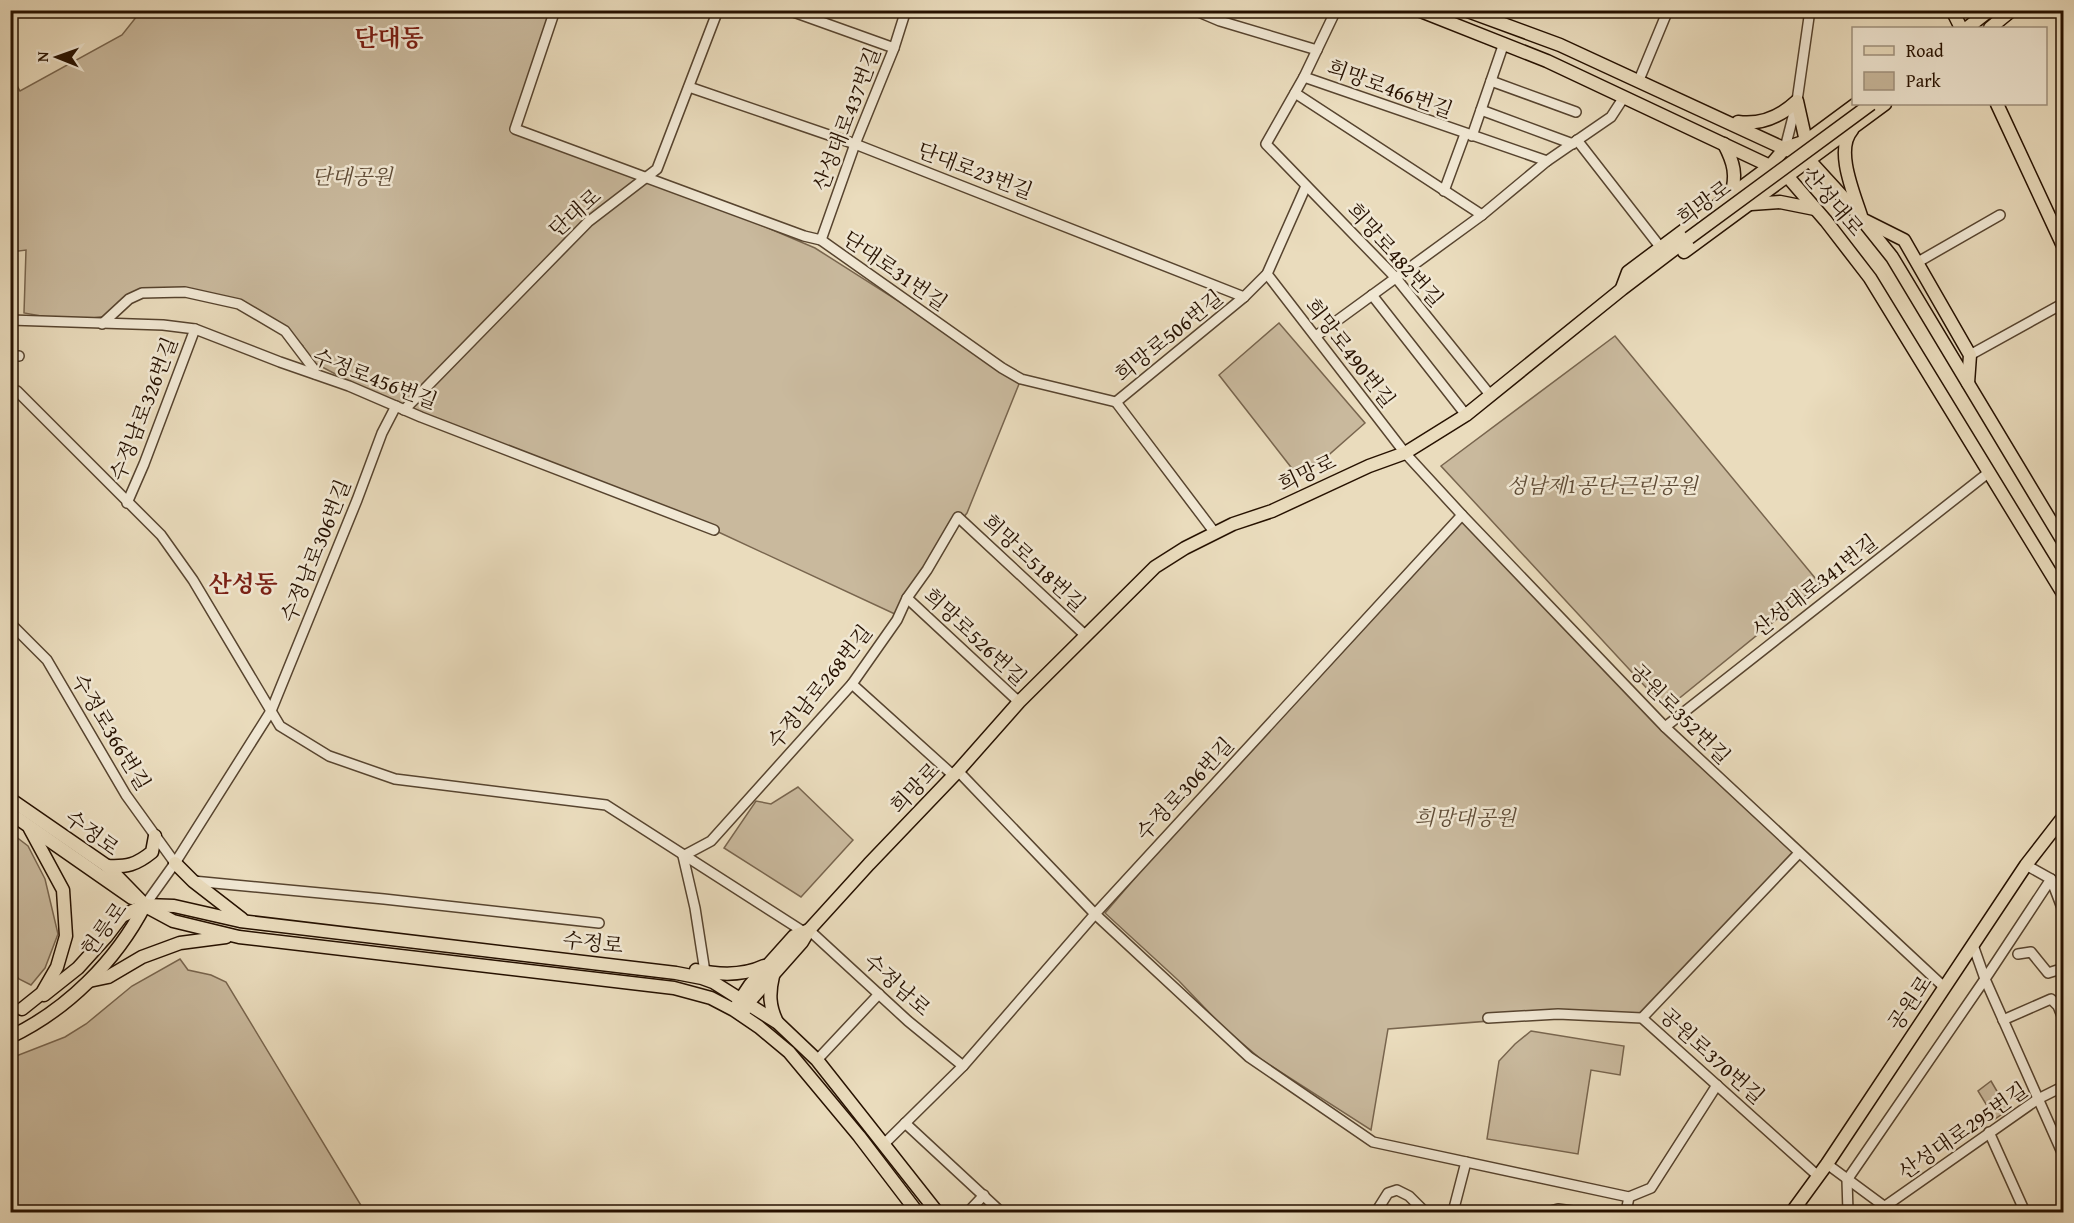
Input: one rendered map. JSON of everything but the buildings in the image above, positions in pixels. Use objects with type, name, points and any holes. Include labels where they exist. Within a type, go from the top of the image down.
[{"type":"main road","name":"산성대로","points":[[1418,10],[1547,61],[1770,166],[1788,177],[1870,278],[2064,595]]},
{"type":"main road","name":"산성대로","points":[[1465,10],[1484,14],[1560,45],[1809,159],[1892,257],[2064,543]]},
{"type":"main road","points":[[1952,10],[1960,27]]},
{"type":"main road","points":[[1962,27],[1979,10]]},
{"type":"main road","points":[[1963,27],[1990,10]]},
{"type":"main road","points":[[1991,27],[2012,10]]},
{"type":"main road","points":[[1730,121],[1749,124],[1762,121],[1786,111],[1797,101],[1809,159]]},
{"type":"main road","points":[[1622,290],[1628,272],[1770,166],[1785,148],[1806,141],[1855,105]]},
{"type":"main road","name":"희망로","points":[[738,1012],[744,1000],[771,969],[802,942],[807,931],[868,864],[956,774],[1018,702],[1155,567],[1185,548],[1233,524],[1289,503],[1369,466],[1405,453],[1466,415],[1689,238],[1870,105]]},
{"type":"main road","points":[[1622,290],[1641,283],[1884,105]]},
{"type":"main road","points":[[1997,105],[2064,248]]},
{"type":"main road","points":[[1858,122],[1846,136],[1844,146],[1847,168],[1862,219],[1904,240],[1970,355],[1968,382]]},
{"type":"main road","points":[[1724,144],[1735,169],[1731,196]]},
{"type":"main road","points":[[1750,204],[1780,202],[1815,209]]},
{"type":"main road","name":"수정로","points":[[10,799],[107,866],[145,905],[174,906],[245,922],[702,978],[744,1000],[778,1023],[817,1060],[937,1212]]},
{"type":"main road","name":"수정로","points":[[10,813],[120,891],[173,921],[234,935],[674,988],[711,998],[738,1012],[759,1027],[798,1062],[917,1212]]},
{"type":"main road","name":"공원로","points":[[1792,1212],[1827,1164],[2026,865],[2064,816]]},
{"type":"main road","points":[[16,1012],[42,993],[57,967],[66,936],[63,890],[28,825]]},
{"type":"main road","points":[[107,866],[122,867],[139,862],[152,852],[155,836]]},
{"type":"main road","points":[[175,863],[193,881],[245,922]]},
{"type":"main road","name":"헌릉로","points":[[10,1036],[46,1018],[89,981],[132,930],[145,905]]},
{"type":"main road","name":"헌릉로","points":[[16,1012],[78,968],[122,916],[145,905]]},
{"type":"main road","points":[[89,981],[108,977],[142,957],[180,943],[234,935]]},
{"type":"main road","points":[[667,972],[687,968],[705,972],[737,974],[771,969],[771,1010],[778,1023]]},
{"type":"street","name":"단대로31번길","points":[[555,10],[515,129],[820,240],[1021,379],[1116,402]]},
{"type":"street","name":"단대로","points":[[400,408],[588,222],[657,170],[718,10]]},
{"type":"street","points":[[788,10],[894,48]]},
{"type":"street","name":"산성대로437번길","points":[[820,240],[855,144],[894,48],[906,10]]},
{"type":"street","points":[[1194,10],[1220,21],[1317,50]]},
{"type":"street","points":[[1220,21],[1225,10]]},
{"type":"street","points":[[1336,10],[1295,93],[1482,215]]},
{"type":"street","points":[[1639,80],[1668,10]]},
{"type":"street","points":[[1785,148],[1797,101],[1810,10]]},
{"type":"street","points":[[1469,135],[1481,110],[1504,43]]},
{"type":"street","name":"희망로466번길","points":[[1304,77],[1547,161]]},
{"type":"street","points":[[1491,81],[1576,111]]},
{"type":"street","name":"단대로23번길","points":[[689,87],[855,144],[1244,297]]},
{"type":"street","name":"희망로482번길","points":[[1295,93],[1266,144],[1396,278],[1491,396]]},
{"type":"street","points":[[1316,336],[1482,215],[1547,161],[1611,117],[1623,97]]},
{"type":"street","points":[[1481,110],[1575,142],[1661,248]]},
{"type":"street","name":"희망로466번길","points":[[1444,191],[1469,135]]},
{"type":"street","name":"희망로506번길","points":[[1215,533],[1116,402],[1244,297],[1267,274],[1306,186]]},
{"type":"street","points":[[1918,262],[2000,215]]},
{"type":"street","name":"희망로490번길","points":[[1267,274],[1405,453]]},
{"type":"street","points":[[102,324],[129,299],[142,293],[185,292],[239,304],[285,331],[315,374]]},
{"type":"street","points":[[1372,295],[1466,415]]},
{"type":"street","points":[[1970,355],[2064,303]]},
{"type":"street","name":"수정로456번길","points":[[10,320],[163,325],[195,329],[714,530]]},
{"type":"street","name":"수정남로326번길","points":[[127,503],[195,329]]},
{"type":"street","name":"수정남로","points":[[14,394],[161,535],[193,580],[280,726],[329,756],[395,779],[606,805],[683,856],[807,931],[963,1066]]},
{"type":"street","name":"수정남로306번길","points":[[145,905],[175,863],[271,711],[357,500],[382,432],[400,408]]},
{"type":"street","name":"공원로352번길","points":[[1405,453],[1665,727],[1944,987]]},
{"type":"street","name":"산성대로341번길","points":[[1665,727],[1988,473]]},
{"type":"street","name":"수정로306번길","points":[[884,1144],[963,1066],[1095,914],[1462,515]]},
{"type":"street","name":"수정남로268번길","points":[[683,856],[711,841],[852,684],[897,620],[907,598],[927,570],[958,517]]},
{"type":"street","name":"희망로518번길","points":[[958,517],[1085,635]]},
{"type":"street","name":"희망로526번길","points":[[907,598],[1018,702]]},
{"type":"street","name":"수정로366번길","points":[[10,623],[47,660],[126,795],[175,863]]},
{"type":"street","points":[[852,684],[956,774],[1095,914],[1249,1057],[1373,1142],[1629,1197],[1651,1188],[1717,1085]]},
{"type":"street","points":[[1642,1018],[1798,853]]},
{"type":"street","points":[[683,856],[695,908],[705,972]]},
{"type":"street","points":[[2026,865],[2051,879],[2064,913]]},
{"type":"street","points":[[1848,1212],[1847,1180],[2051,879]]},
{"type":"street","points":[[193,881],[599,923]]},
{"type":"street","points":[[1973,945],[1985,979],[2064,1157]]},
{"type":"street","points":[[2018,954],[2031,952],[2048,973],[2064,968]]},
{"type":"street","points":[[817,1060],[879,994]]},
{"type":"street","points":[[2004,1020],[2052,999],[2064,1021]]},
{"type":"street","name":"공원로370번길","points":[[1488,1018],[1558,1014],[1642,1018],[1818,1176]]},
{"type":"street","name":"산성대로295번길","points":[[1888,1210],[1989,1132],[2038,1099],[2064,1086]]},
{"type":"street","points":[[905,1123],[1001,1212]]},
{"type":"street","points":[[1989,1132],[2025,1212]]},
{"type":"street","points":[[1453,1212],[1466,1162]]},
{"type":"street","points":[[1827,1164],[1888,1210]]},
{"type":"street","points":[[1376,1212],[1388,1193],[1397,1190],[1406,1193],[1425,1212]]},
{"type":"street","points":[[968,1212],[984,1195]]},
{"type":"street","points":[[1626,1212],[1629,1197]]},
{"type":"street","points":[[1547,1212],[1558,1209],[1580,1212]]},
{"type":"green space","name":"단대공원","points":[[141,11],[551,11],[512,131],[648,177],[815,248],[1021,379],[967,513],[946,539],[897,615],[714,530],[396,406],[305,358],[303,346],[285,331],[239,304],[185,292],[142,293],[108,316],[69,321],[24,313],[26,250],[11,252],[10,73],[20,91],[122,35]]},
{"type":"green space","points":[[1279,323],[1365,423],[1324,459],[1294,471],[1219,375]]},
{"type":"green space","name":"성남제1공단근린공원","points":[[1615,336],[1820,584],[1666,709],[1441,466]]},
{"type":"green space","name":"희망대공원","points":[[1463,520],[1795,853],[1643,1015],[1553,1016],[1388,1029],[1371,1130],[1262,1060],[1224,1028],[1179,981],[1105,913],[1177,829]]},
{"type":"green space","points":[[798,787],[853,840],[801,897],[724,848],[756,801],[771,804]]},
{"type":"green space","points":[[11,833],[28,846],[45,879],[58,934],[45,968],[31,985],[19,979],[11,970]]},
{"type":"green space","points":[[180,959],[188,970],[211,975],[226,982],[365,1212],[11,1212],[11,1058],[65,1037],[86,1024],[132,986]]},
{"type":"green space","points":[[1531,1031],[1624,1046],[1620,1075],[1591,1070],[1578,1154],[1487,1139],[1499,1061]]},
{"type":"green space","points":[[1991,1081],[2008,1110],[1995,1119],[1978,1091]]},
{"type":"district","name":"단대동","points":[[389,38]]},
{"type":"district","name":"산성동","points":[[243,584]]}]
